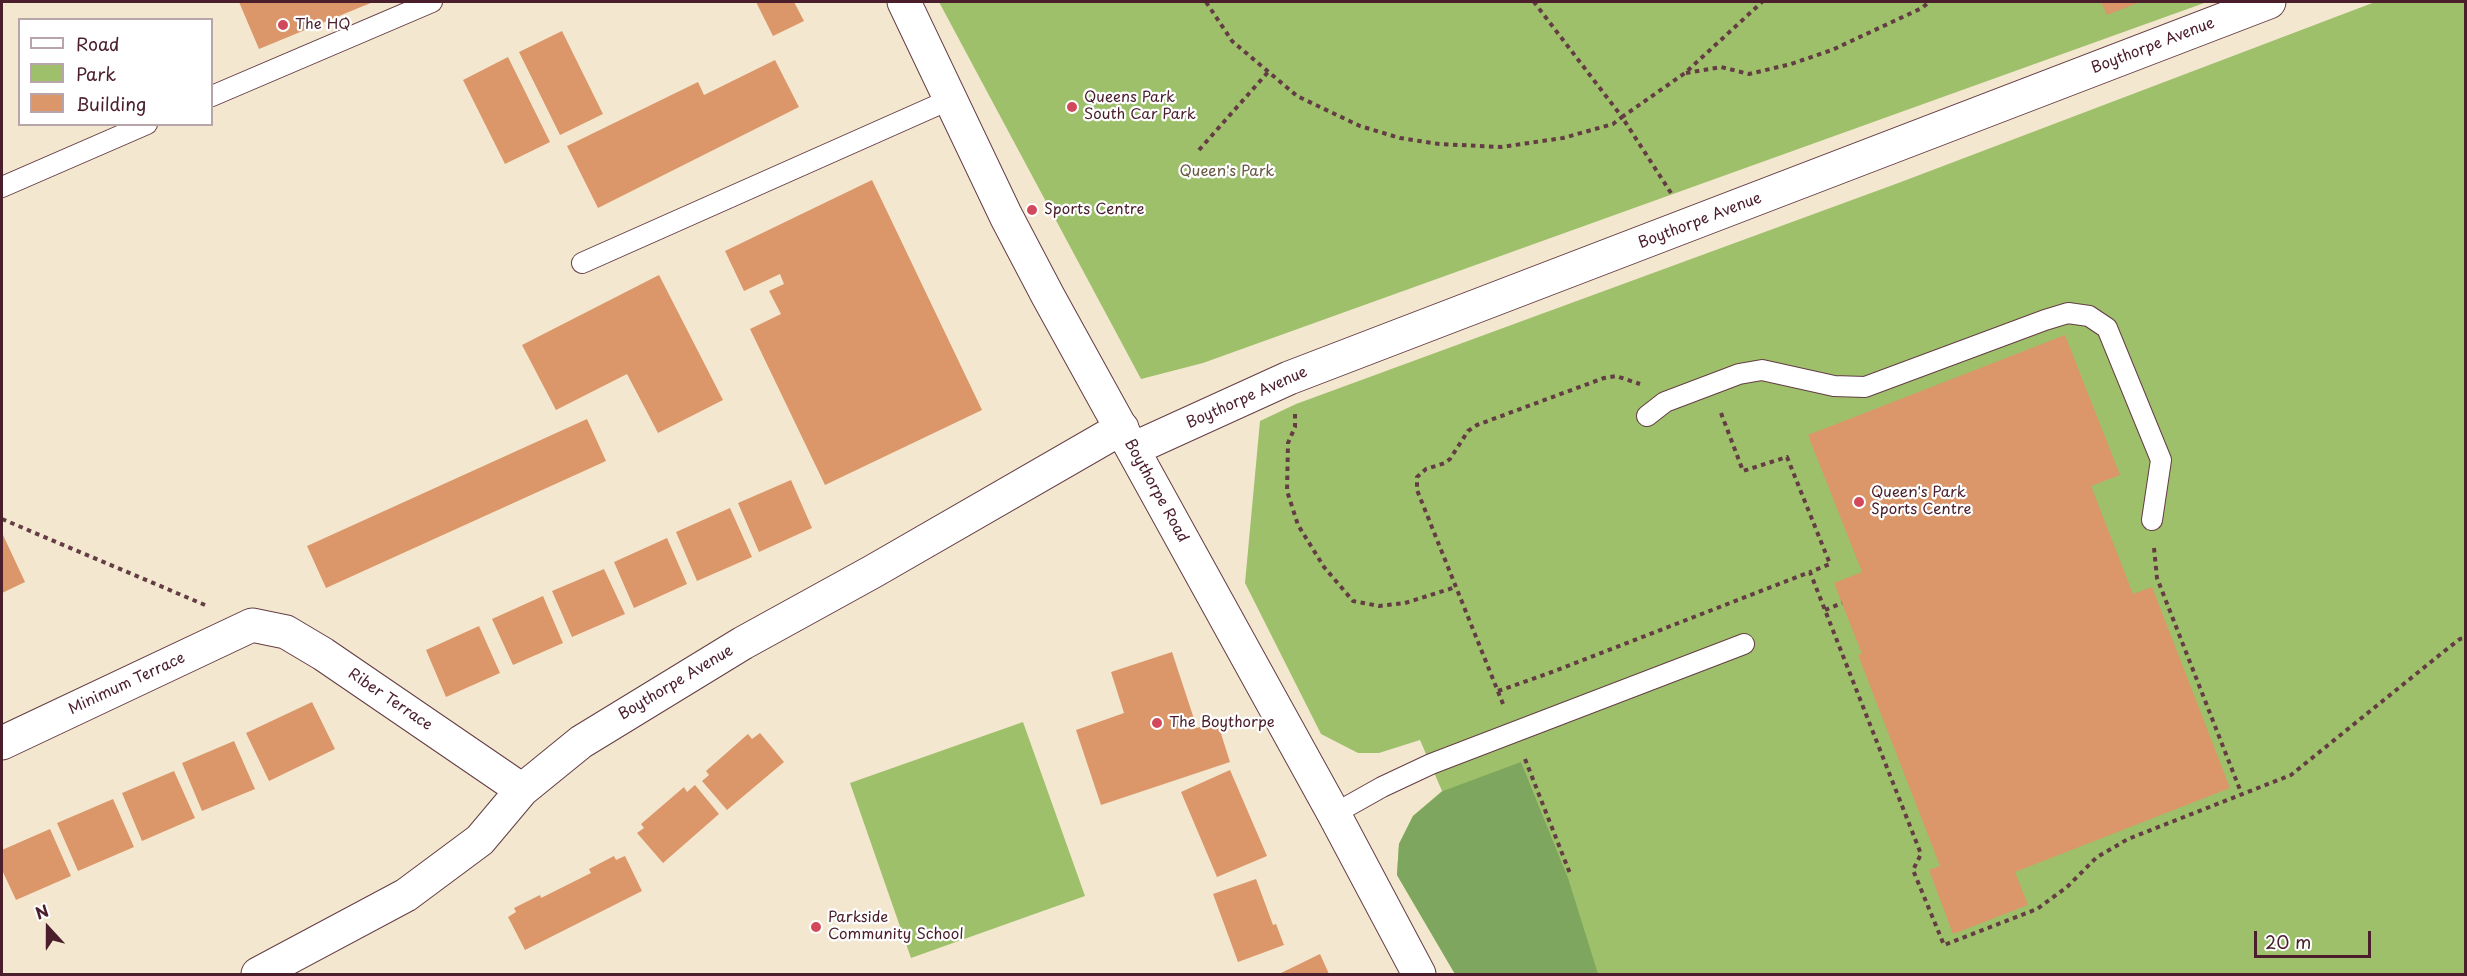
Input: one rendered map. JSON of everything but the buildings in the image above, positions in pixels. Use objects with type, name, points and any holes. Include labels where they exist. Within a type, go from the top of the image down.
[{"type":"street","name":"Boythorpe Road","points":[[904,2],[1022,246],[1334,814],[1419,975]]},
{"type":"street","name":"Boythorpe Avenue","points":[[258,975],[406,895],[480,840],[522,790],[581,742],[669,686],[1128,439],[2269,2]]},
{"type":"street","name":"Riber Terrace","points":[[252,625],[286,632],[323,654],[522,790]]},
{"type":"street","name":"Minimum Terrace","points":[[2,743],[252,625]]},
{"type":"lane","points":[[213,96],[432,2]]},
{"type":"lane","points":[[582,263],[951,99]]},
{"type":"lane","points":[[2,187],[142,126]]},
{"type":"lane","points":[[1647,416],[1665,402],[1739,374],[1762,370],[1834,386],[1865,387],[2045,320],[2068,313],[2090,316],[2107,328],[2161,460],[2152,520]]},
{"type":"lane","points":[[1334,814],[1382,787],[1431,764],[1744,644]]},
{"type":"path","points":[[1206,2],[1232,41],[1297,96],[1360,126],[1400,138],[1439,144],[1502,147],[1563,138],[1613,124],[1685,73],[1762,2]]},
{"type":"path","points":[[1534,2],[1622,117],[1672,194],[1686,226]]},
{"type":"path","points":[[1685,73],[1720,67],[1749,74],[1791,64],[1832,50],[1922,8],[1929,2]]},
{"type":"path","points":[[1199,150],[1269,72]]},
{"type":"path","points":[[1571,876],[1523,754],[1515,757],[1497,712],[1505,710],[1418,490],[1417,477],[1426,469],[1450,459],[1468,430],[1477,425],[1604,378],[1616,376],[1634,383],[1647,382]]},
{"type":"path","points":[[1289,378],[1296,404],[1295,427],[1288,442],[1287,491],[1298,525],[1324,567],[1353,601],[1379,606],[1405,603],[1456,587]]},
{"type":"path","points":[[1498,691],[1830,564],[1787,457],[1743,471],[1710,385]]},
{"type":"path","points":[[2,519],[252,625]]},
{"type":"path","points":[[2152,520],[2157,578],[2242,795]]},
{"type":"path","points":[[1810,572],[1921,854],[1914,870],[1944,945],[2037,909],[2067,887],[2097,857],[2128,839],[2291,775],[2442,653],[2460,639],[2466,638]]},
{"type":"path","points":[[1825,610],[1842,603]]},
{"type":"green space","name":"Queen's Park","points":[[939,2],[2207,2],[1203,363],[1141,379]]},
{"type":"green space","name":"Queen's Park Sports Centre","points":[[2375,2],[2465,2],[2465,974],[1455,974],[1397,875],[1399,844],[1413,816],[1442,791],[1420,740],[1379,753],[1358,753],[1321,734],[1245,583],[1260,421],[1296,404],[1901,182]]},
{"type":"green space","points":[[1023,722],[1085,896],[911,958],[850,783]]},
{"type":"green space","points":[[1521,762],[1568,878],[1598,974],[1455,974],[1397,875],[1399,844],[1413,816],[1443,791]]},
{"type":"place","name":"The HQ","points":[[283,25]]},
{"type":"place","name":"Queens Park South Car Park","points":[[1072,107]]},
{"type":"place","name":"Sports Centre","points":[[1032,210]]},
{"type":"place","name":"Queen's Park Sports Centre","points":[[1859,502]]},
{"type":"place","name":"The Boythorpe","points":[[1157,723]]},
{"type":"place","name":"Parkside Community School","points":[[816,927]]}]
